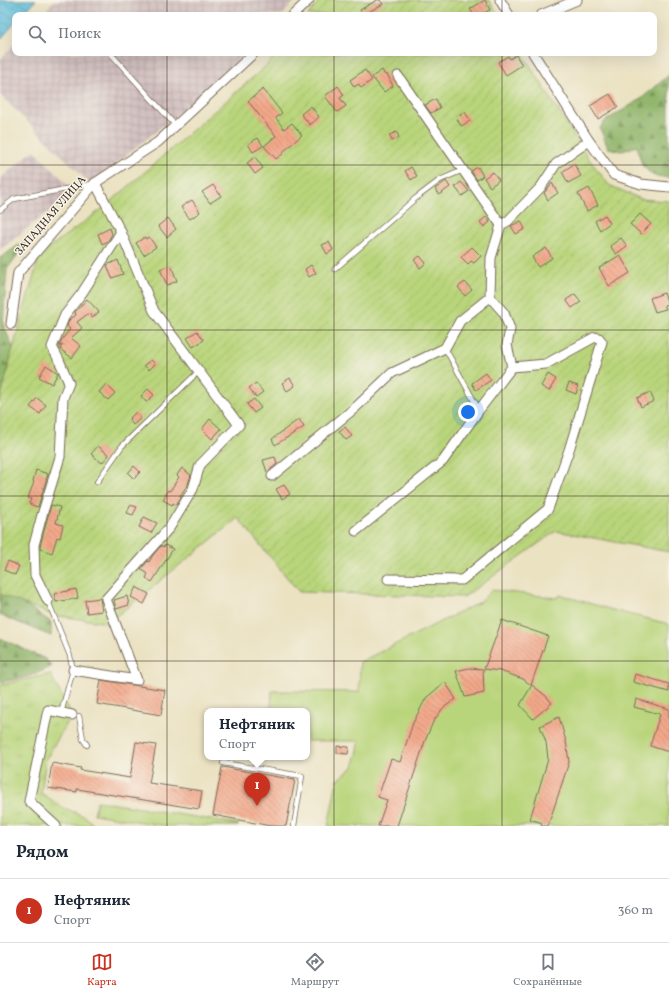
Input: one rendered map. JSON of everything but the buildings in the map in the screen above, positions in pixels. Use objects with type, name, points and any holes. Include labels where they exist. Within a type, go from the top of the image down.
[{"type":"street","points":[[296,12],[309,0]]},
{"type":"street","points":[[500,0],[507,12]]},
{"type":"street","points":[[548,12],[577,0]]},
{"type":"street","name":"ЗАПАДНАЯ УЛИЦА","points":[[11,324],[18,273],[95,184],[158,142],[251,56]]},
{"type":"street","points":[[535,56],[589,141],[614,176],[641,184],[669,187]]},
{"type":"street","points":[[398,76],[501,226]]},
{"type":"street","points":[[512,366],[507,345],[510,329],[504,312],[490,297],[491,258],[501,226],[508,221],[542,187],[556,164],[589,141]]},
{"type":"street","points":[[73,670],[137,680],[106,599],[170,527],[193,489],[200,465],[239,425],[154,311],[121,232],[95,184]]},
{"type":"street","points":[[48,601],[35,575],[34,545],[60,457],[63,398],[69,383],[52,347],[65,316],[121,232]]},
{"type":"street","points":[[272,476],[355,408],[392,373],[445,348],[460,321],[490,297]]},
{"type":"street","points":[[356,531],[443,461],[512,366],[546,364],[595,338],[599,338],[602,342],[569,450],[548,509],[462,580],[388,579]]},
{"type":"street","points":[[56,826],[29,801],[48,710],[76,716]]},
{"type":"lane","points":[[114,56],[176,126]]},
{"type":"lane","points":[[334,269],[416,198],[440,180],[463,170]]},
{"type":"lane","points":[[0,210],[14,199],[95,184]]},
{"type":"lane","points":[[445,348],[479,410]]},
{"type":"lane","points":[[97,482],[122,446],[199,371]]},
{"type":"lane","points":[[48,601],[70,656],[73,670],[61,713]]},
{"type":"lane","points":[[76,716],[82,739],[87,745]]},
{"type":"lane","points":[[223,763],[302,776],[294,826]]},
{"type":"shaded area","points":[[55,0],[295,1],[285,12],[44,12]]},
{"type":"shaded area","points":[[12,46],[12,56],[242,56],[174,117],[91,184],[0,95],[0,60]]},
{"type":"shaded area","points":[[34,150],[74,191],[0,250],[0,179]]},
{"type":"green space","points":[[320,0],[489,0],[496,12],[310,12]]},
{"type":"green space","points":[[274,56],[524,56],[589,159],[609,185],[641,199],[669,201],[669,552],[556,531],[464,597],[299,592],[238,518],[108,623],[52,615],[0,594],[0,402],[13,348],[40,254],[106,206],[267,65]]},
{"type":"green space","points":[[669,75],[669,178],[652,175],[642,165],[637,146],[622,151],[608,148],[600,128],[605,121],[641,99]]},
{"type":"green space","points":[[32,236],[7,269],[3,324],[13,348],[0,402],[0,258]]},
{"type":"green space","points":[[0,588],[51,622],[51,636],[0,615]]},
{"type":"green space","points":[[492,590],[556,598],[561,595],[669,624],[669,826],[328,826],[337,781],[353,767],[358,751],[359,741],[310,741],[310,708],[271,708],[272,691],[359,692],[360,662],[480,602]]},
{"type":"green space","points":[[0,638],[45,659],[52,666],[27,677],[0,682]]},
{"type":"green space","points":[[50,674],[72,715],[46,759],[41,793],[64,808],[86,817],[95,826],[0,826],[0,685]]},
{"type":"green space","points":[[97,801],[238,824],[238,826],[166,826],[94,814]]},
{"type":"water","points":[[0,0],[36,0],[25,12],[12,12],[12,26],[0,40]]},
{"type":"place","name":"Нефтяник","points":[[257,806]]}]
